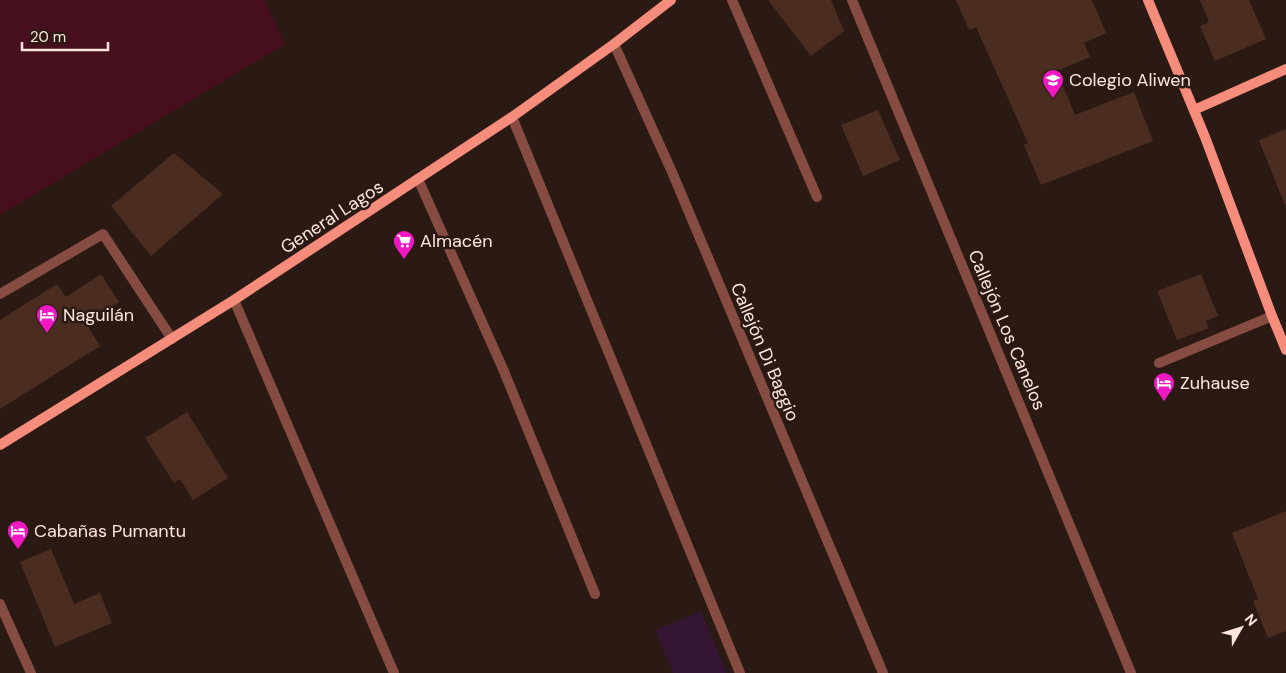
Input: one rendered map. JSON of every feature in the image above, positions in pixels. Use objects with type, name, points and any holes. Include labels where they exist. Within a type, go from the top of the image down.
[{"type":"main road","name":"General Lagos","points":[[0,446],[234,300],[512,117],[614,44],[671,0]]},
{"type":"main road","points":[[1148,0],[1194,110],[1286,350]]},
{"type":"main road","points":[[1194,110],[1286,70]]},
{"type":"street","points":[[732,0],[816,196]]},
{"type":"street","name":"Callejón Los Canelos","points":[[852,0],[1132,673]]},
{"type":"street","name":"Callejón Di Baggio","points":[[614,44],[672,172],[883,673]]},
{"type":"street","points":[[512,117],[740,673]]},
{"type":"street","points":[[418,179],[503,369],[595,594]]},
{"type":"street","points":[[0,294],[103,234],[172,339]]},
{"type":"street","points":[[234,300],[394,673]]},
{"type":"street","points":[[1159,363],[1272,316]]},
{"type":"street","points":[[0,604],[31,673]]},
{"type":"shaded area","points":[[0,0],[265,0],[285,44],[0,215]]},
{"type":"shaded area","points":[[701,611],[727,673],[673,673],[655,630]]},
{"type":"building","points":[[768,0],[831,0],[844,31],[811,56]]},
{"type":"building","name":"Colegio Aliwen","points":[[956,0],[1092,0],[1106,33],[1084,43],[1090,57],[1057,71],[1075,115],[1134,92],[1153,141],[1041,185],[1024,145],[1028,143],[976,27],[969,30]]},
{"type":"building","points":[[1200,0],[1249,0],[1266,39],[1215,61],[1200,26],[1209,22]]},
{"type":"building","points":[[878,110],[900,160],[863,176],[841,125]]},
{"type":"building","points":[[1286,129],[1286,204],[1285,205],[1259,140]]},
{"type":"building","points":[[174,153],[223,194],[151,256],[111,206]]},
{"type":"building","name":"Naguilán","points":[[101,274],[119,302],[86,323],[100,346],[0,409],[0,320],[57,284],[66,297]]},
{"type":"building","name":"Zuhause","points":[[1201,274],[1218,316],[1206,321],[1209,328],[1177,340],[1157,291]]},
{"type":"building","points":[[187,412],[228,478],[193,500],[180,479],[174,483],[145,438]]},
{"type":"building","points":[[1286,511],[1286,631],[1268,638],[1253,601],[1258,599],[1232,533]]},
{"type":"building","points":[[51,549],[74,604],[100,593],[112,623],[55,647],[20,562]]},
{"type":"place","name":"Colegio Aliwen","points":[[1053,99]]},
{"type":"place","name":"Almacén","points":[[404,260]]},
{"type":"place","name":"Naguilán","points":[[47,334]]},
{"type":"place","name":"Zuhause","points":[[1164,402]]},
{"type":"place","name":"Cabañas Pumantu","points":[[18,550]]}]
